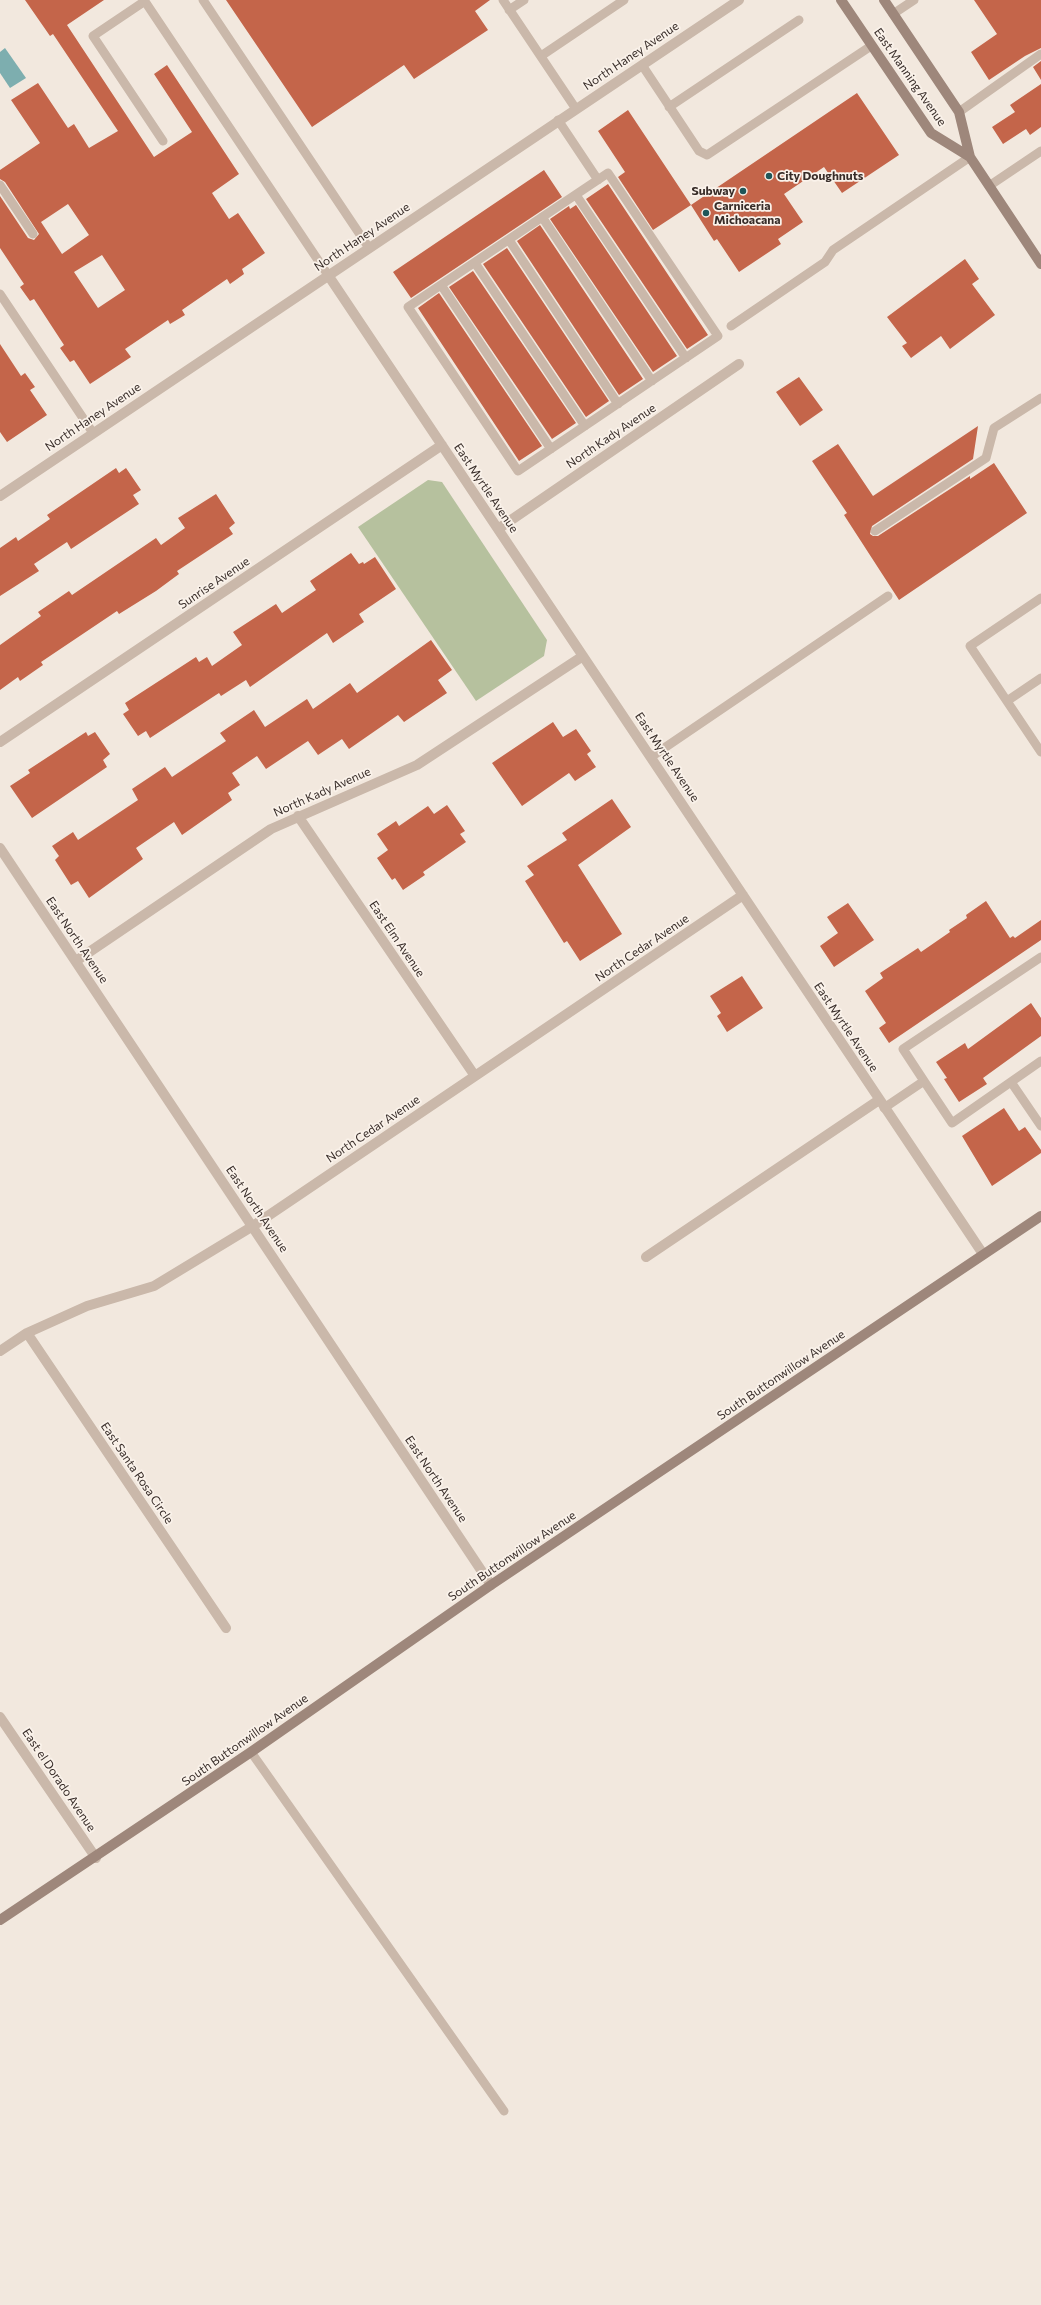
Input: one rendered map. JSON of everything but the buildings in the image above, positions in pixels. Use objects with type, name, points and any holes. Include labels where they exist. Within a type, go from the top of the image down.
[{"type":"street","name":"North Haney Avenue","points":[[0,496],[558,120],[739,0]]},
{"type":"street","name":"East Manning Avenue","points":[[841,0],[931,133],[970,157]]},
{"type":"street","name":"East Manning Avenue","points":[[884,0],[959,112],[970,157],[1041,264]]},
{"type":"street","name":"East Myrtle Avenue","points":[[328,275],[983,1254]]},
{"type":"street","name":"North Kady Avenue","points":[[498,529],[739,364]]},
{"type":"street","name":"Sunrise Avenue","points":[[0,742],[442,446]]},
{"type":"street","name":"North Kady Avenue","points":[[76,961],[271,829],[418,765],[583,656]]},
{"type":"street","name":"East Elm Avenue","points":[[298,816],[475,1076]]},
{"type":"street","name":"East North Avenue","points":[[0,848],[253,1226],[491,1586]]},
{"type":"street","name":"North Cedar Avenue","points":[[0,1351],[27,1333],[87,1306],[154,1286],[253,1226],[743,895]]},
{"type":"street","points":[[646,1257],[882,1104]]},
{"type":"street","name":"South Buttonwillow Avenue","points":[[0,1920],[96,1858],[491,1586],[1041,1216]]},
{"type":"street","name":"East Santa Rosa Circle","points":[[27,1333],[226,1628]]},
{"type":"street","name":"East el Dorado Avenue","points":[[0,1717],[96,1858]]},
{"type":"lane","points":[[163,141],[93,36],[144,0],[328,275]]},
{"type":"lane","points":[[203,0],[369,248]]},
{"type":"lane","points":[[503,0],[576,109]]},
{"type":"lane","points":[[509,10],[524,0]]},
{"type":"lane","points":[[541,56],[624,0]]},
{"type":"lane","points":[[893,14],[914,0]]},
{"type":"lane","points":[[670,107],[799,20]]},
{"type":"lane","points":[[642,65],[699,151],[702,154],[712,154],[871,46]]},
{"type":"lane","points":[[959,112],[1041,54]]},
{"type":"lane","points":[[558,120],[598,180]]},
{"type":"lane","points":[[989,186],[1041,151]]},
{"type":"lane","points":[[730,326],[825,262],[833,250],[970,157]]},
{"type":"lane","points":[[608,173],[718,336],[518,471],[408,307],[598,180],[608,173]]},
{"type":"lane","points":[[0,185],[33,234]]},
{"type":"lane","points":[[576,195],[686,358]]},
{"type":"lane","points":[[542,217],[652,381]]},
{"type":"lane","points":[[508,240],[618,404]]},
{"type":"lane","points":[[475,263],[585,426]]},
{"type":"lane","points":[[441,285],[551,449]]},
{"type":"lane","points":[[0,294],[93,433]]},
{"type":"lane","points":[[875,531],[986,458],[994,428],[1041,398]]},
{"type":"lane","points":[[651,757],[888,596]]},
{"type":"lane","points":[[1041,598],[970,646],[1041,752]]},
{"type":"lane","points":[[1007,701],[1041,678]]},
{"type":"lane","points":[[1041,957],[903,1049],[952,1123],[1041,1061]]},
{"type":"lane","points":[[882,1104],[924,1081]]},
{"type":"lane","points":[[1011,1082],[1041,1126]]},
{"type":"lane","points":[[252,1752],[504,2110]]},
{"type":"green space","points":[[428,480],[442,482],[547,640],[544,656],[476,701],[358,527]]},
{"type":"water","points":[[5,48],[26,78],[10,88],[0,73],[0,52]]},
{"type":"place","name":"City Doughnuts","points":[[769,176]]},
{"type":"place","name":"Subway","points":[[743,191]]},
{"type":"place","name":"Carniceria Michoacana","points":[[706,213]]}]
